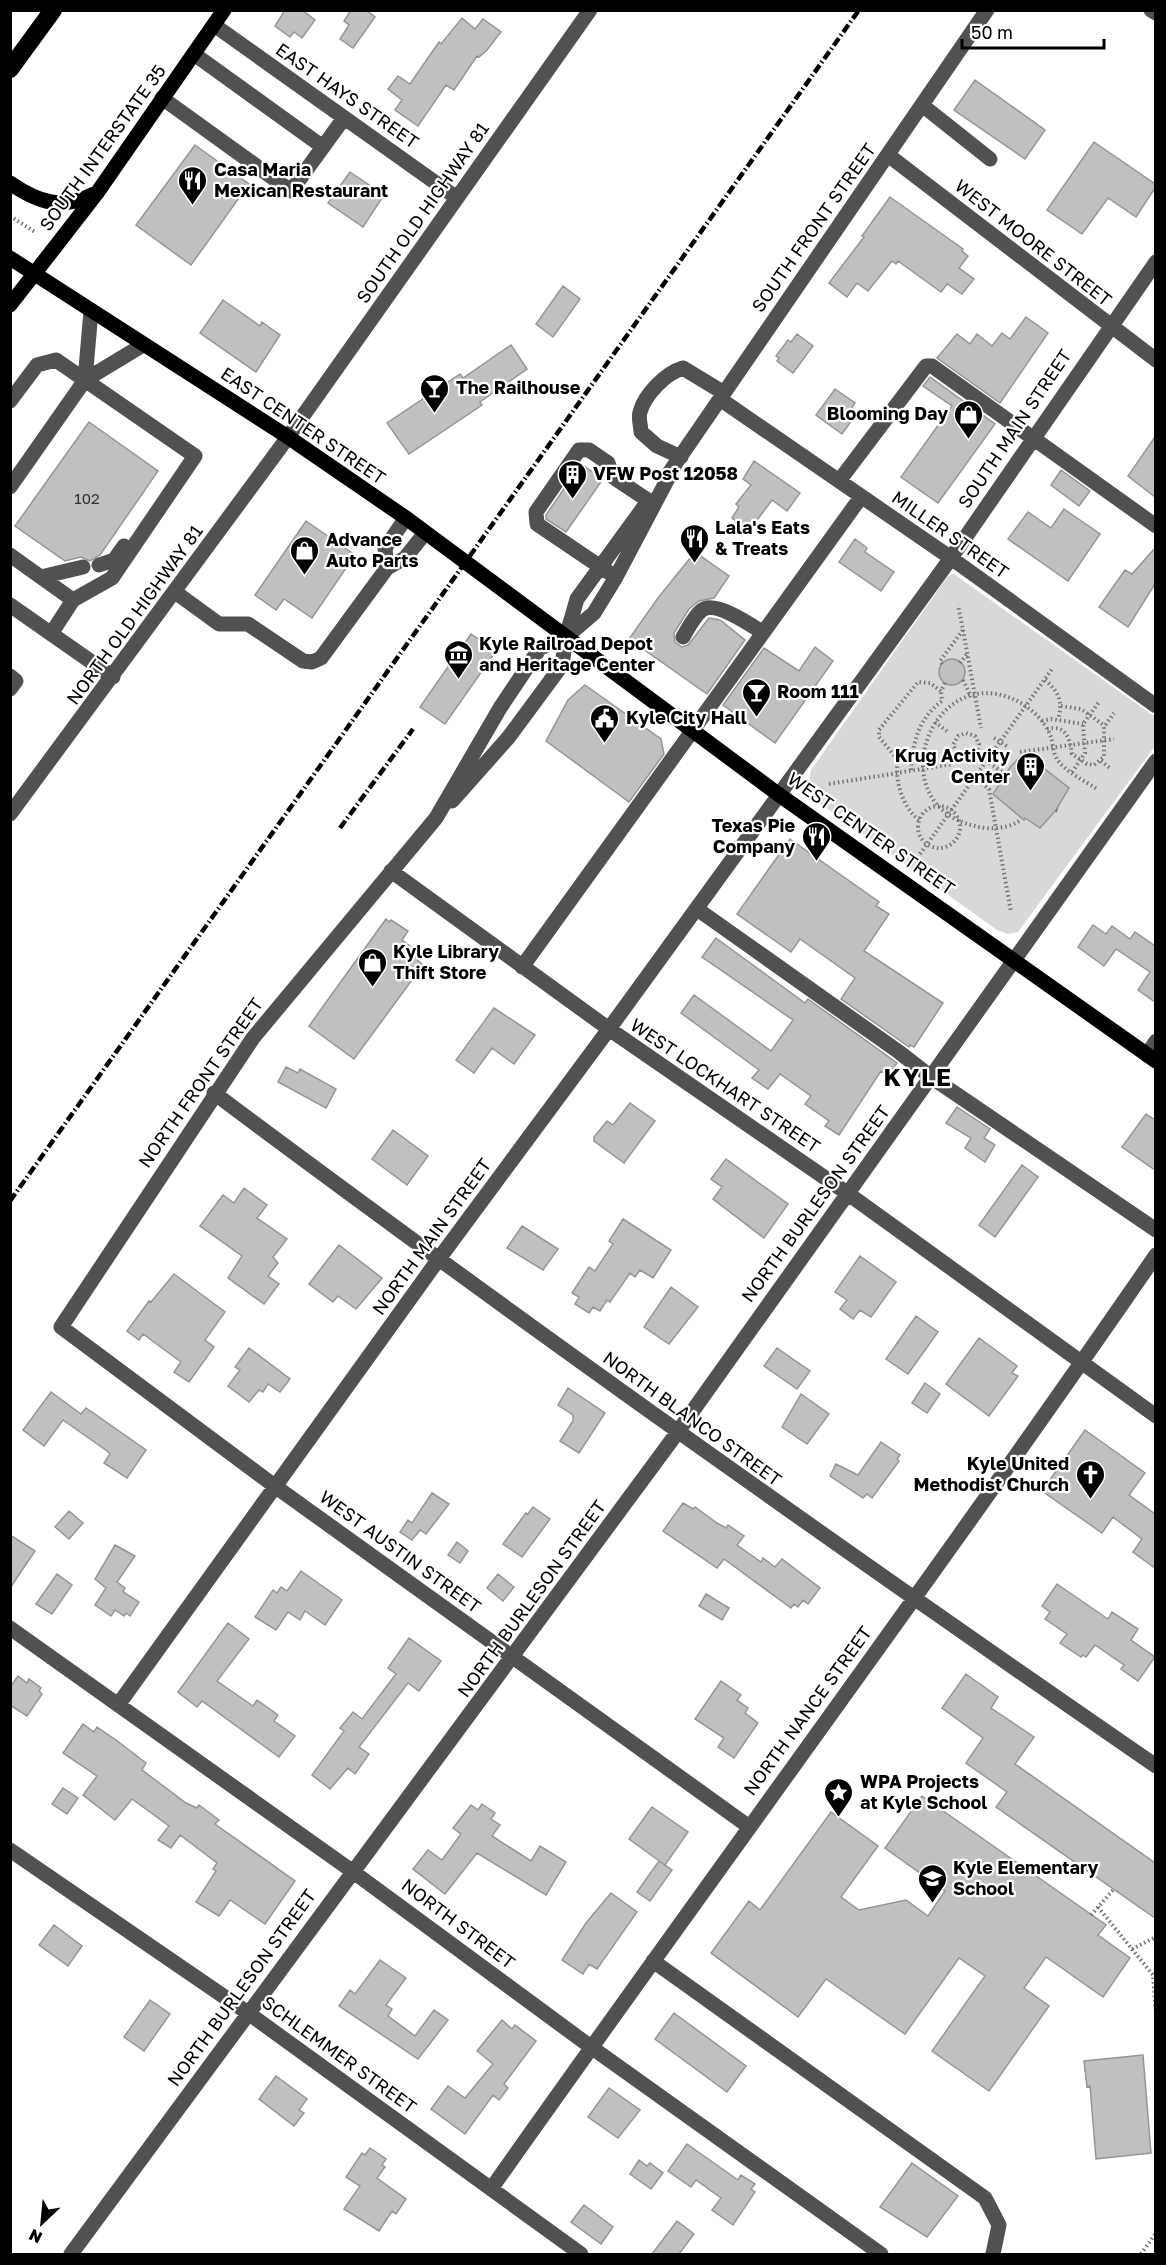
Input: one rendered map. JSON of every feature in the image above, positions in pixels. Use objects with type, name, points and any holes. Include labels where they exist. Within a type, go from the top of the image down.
[{"type":"highway","points":[[10,69],[53,10]]},
{"type":"main road","name":"SOUTH INTERSTATE 35","points":[[10,305],[97,193],[224,10]]},
{"type":"main road","points":[[10,183],[27,195],[49,202],[76,203],[97,193]]},
{"type":"main road","name":"EAST CENTER STREET","points":[[10,258],[288,437],[406,518],[566,637]]},
{"type":"main road","name":"WEST CENTER STREET","points":[[566,637],[778,794],[1014,958],[1151,1058]]},
{"type":"street","name":"SOUTH OLD HIGHWAY 81","points":[[288,437],[590,10]]},
{"type":"street","name":"SOUTH FRONT STREET","points":[[566,637],[577,599],[677,462],[987,10]]},
{"type":"street","points":[[1151,10],[1155,14]]},
{"type":"street","name":"EAST HAYS STREET","points":[[214,25],[457,198]]},
{"type":"street","points":[[194,54],[323,147]]},
{"type":"street","points":[[162,98],[291,191],[344,118]]},
{"type":"street","points":[[922,105],[990,159]]},
{"type":"street","name":"WEST MOORE STREET","points":[[888,155],[1109,327],[1155,360]]},
{"type":"street","name":"SOUTH MAIN STREET","points":[[778,794],[951,558],[1031,438],[1155,262]]},
{"type":"street","points":[[85,380],[91,311]]},
{"type":"street","points":[[10,487],[85,380],[143,345]]},
{"type":"street","points":[[10,401],[37,365],[57,360],[195,456],[112,578],[74,600],[51,634]]},
{"type":"street","points":[[839,481],[926,366],[932,366],[1155,526]]},
{"type":"street","name":"MILLER STREET","points":[[677,462],[641,432],[639,413],[670,372],[683,368],[1155,706]]},
{"type":"street","name":"NORTH OLD HIGHWAY 81","points":[[10,814],[288,437]]},
{"type":"street","points":[[616,577],[537,524],[536,512],[579,450],[588,450],[608,462],[613,477],[649,501]]},
{"type":"street","name":"SOUTH FRONT STREET","points":[[566,637],[594,613],[616,577],[677,462]]},
{"type":"street","points":[[522,967],[861,497]]},
{"type":"street","points":[[99,565],[114,560],[138,526],[154,517]]},
{"type":"street","points":[[387,568],[385,548],[406,518]]},
{"type":"street","points":[[175,592],[219,624],[248,624],[303,661],[312,662],[321,658],[387,568],[405,558],[425,533]]},
{"type":"street","points":[[10,555],[74,600]]},
{"type":"street","points":[[41,577],[82,567]]},
{"type":"street","points":[[10,605],[113,677]]},
{"type":"street","points":[[683,637],[702,610],[709,607],[729,613],[762,632]]},
{"type":"street","name":"NORTH FRONT STREET","points":[[436,818],[478,776],[562,665],[566,637]]},
{"type":"street","name":"NORTH FRONT STREET","points":[[61,1327],[214,1093],[253,1038],[391,871],[414,848],[436,818],[500,708],[540,648],[566,637]]},
{"type":"street","points":[[10,676],[16,681],[10,689]]},
{"type":"street","name":"NORTH BURLESON STREET","points":[[71,2254],[352,1870],[514,1658],[677,1433],[1014,958],[1032,937],[1155,761]]},
{"type":"street","name":"NORTH MAIN STREET","points":[[118,1705],[438,1260],[697,909],[778,794]]},
{"type":"street","name":"WEST LOCKHART STREET","points":[[391,871],[609,1029],[847,1193],[1155,1416]]},
{"type":"street","points":[[697,909],[931,1077],[1155,1230]]},
{"type":"street","points":[[1151,1058],[1155,1041]]},
{"type":"street","name":"NORTH BLANCO STREET","points":[[214,1093],[438,1260],[677,1433],[913,1599],[1153,1759]]},
{"type":"street","name":"NORTH NANCE STREET","points":[[491,2189],[748,1826],[1082,1363],[1155,1256]]},
{"type":"street","name":"WEST AUSTIN STREET","points":[[61,1327],[276,1487],[748,1826]]},
{"type":"street","name":"NORTH STREET","points":[[10,1628],[352,1870],[591,2047],[880,2254]]},
{"type":"street","name":"SCHLEMMER STREET","points":[[10,1850],[248,2013],[581,2254]]},
{"type":"street","points":[[653,1961],[985,2198],[999,2225],[993,2254]]},
{"type":"path","points":[[12,217],[34,232]]},
{"type":"path","points":[[958,604],[973,696],[981,728]]},
{"type":"path","points":[[942,663],[940,662],[963,630]]},
{"type":"path","points":[[960,663],[967,654]]},
{"type":"path","points":[[920,854],[1052,669]]},
{"type":"path","points":[[963,680],[973,696]]},
{"type":"path","points":[[1045,680],[1059,694],[1061,705],[1058,720]]},
{"type":"path","points":[[919,820],[906,804],[896,772],[898,760],[879,737],[879,730],[918,682],[930,682],[941,691]]},
{"type":"path","points":[[911,770],[914,741],[922,722],[942,701],[941,691],[945,683]]},
{"type":"path","points":[[1019,821],[996,828],[960,823],[939,807],[928,791],[923,768],[923,749],[935,722],[951,706],[973,696],[1005,696],[1026,707],[1042,721],[1047,729],[1058,761],[1097,789]]},
{"type":"path","points":[[1072,772],[1085,753],[1083,724],[1099,702]]},
{"type":"path","points":[[1061,705],[1081,709],[1105,726]]},
{"type":"path","points":[[1047,729],[1054,727],[1070,736],[1072,754],[1094,765],[1101,761],[1105,750],[1105,726],[1114,712]]},
{"type":"path","points":[[1042,721],[1058,720],[1083,724]]},
{"type":"path","points":[[935,722],[948,732]]},
{"type":"path","points":[[966,733],[975,736],[979,744],[977,754],[969,758],[959,756],[953,745],[957,736],[966,733]]},
{"type":"path","points":[[994,738],[1008,747]]},
{"type":"path","points":[[1020,752],[1114,739]]},
{"type":"path","points":[[977,754],[1005,774]]},
{"type":"path","points":[[1101,761],[1111,769]]},
{"type":"path","points":[[829,784],[953,764]]},
{"type":"path","points":[[967,773],[989,789],[1011,912]]},
{"type":"path","points":[[939,807],[952,810],[960,823],[958,837],[950,846],[936,848],[927,845],[920,836],[919,820],[927,809],[939,807]]},
{"type":"path","points":[[1091,1915],[1114,1889]]},
{"type":"path","points":[[1098,1907],[1152,1975],[1155,2013]]},
{"type":"path","points":[[1132,1949],[1155,1937]]},
{"type":"path","points":[[1141,2254],[1155,2234]]},
{"type":"shaded area","points":[[954,574],[1155,717],[1155,746],[1018,932],[1008,934],[997,930],[807,794],[811,770],[948,576]]},
{"type":"building","points":[[285,10],[302,10],[315,20],[302,38],[294,32],[290,37],[275,26]]},
{"type":"building","points":[[351,10],[366,10],[375,17],[353,48],[340,39],[349,25],[344,21]]},
{"type":"building","points":[[462,18],[475,29],[483,19],[501,32],[487,50],[479,57],[477,56],[454,90],[446,85],[418,126],[395,110],[402,100],[388,89],[398,76],[410,84],[439,42],[441,44]]},
{"type":"building","points":[[975,80],[1045,130],[1025,159],[954,110]]},
{"type":"building","points":[[1094,142],[1155,184],[1155,188],[1136,217],[1108,198],[1082,234],[1047,210]]},
{"type":"building","name":"Casa Maria Mexican Restaurant","points":[[195,145],[249,184],[191,265],[136,225]]},
{"type":"building","points":[[350,172],[384,195],[363,227],[328,203]]},
{"type":"building","points":[[890,197],[963,249],[962,251],[968,256],[959,268],[974,279],[962,294],[947,284],[941,292],[898,261],[896,264],[892,261],[868,291],[857,283],[847,297],[829,283],[864,237],[862,236]]},
{"type":"building","points":[[563,286],[580,299],[553,337],[536,324]]},
{"type":"building","points":[[223,300],[260,326],[262,322],[280,335],[256,372],[200,333]]},
{"type":"building","points":[[1026,317],[1048,333],[1000,403],[937,358],[957,334],[970,344],[977,334],[992,346],[1002,333],[1010,339]]},
{"type":"building","points":[[797,334],[813,346],[793,373],[777,361],[779,358],[776,356],[788,340],[791,342]]},
{"type":"building","name":"The Railhouse","points":[[511,345],[527,369],[480,402],[482,405],[409,454],[387,423],[460,374],[463,378]]},
{"type":"building","points":[[930,377],[995,424],[938,503],[901,477],[952,406],[923,386]]},
{"type":"building","points":[[835,389],[855,403],[851,409],[857,413],[842,434],[816,415]]},
{"type":"building","points":[[89,422],[158,471],[100,555],[90,561],[81,557],[65,561],[15,526]]},
{"type":"building","points":[[1155,437],[1155,497],[1128,476]]},
{"type":"building","points":[[754,461],[800,493],[787,511],[772,500],[749,531],[732,518],[739,507],[736,504],[751,485],[743,479]]},
{"type":"building","name":"VFW Post 12058","points":[[581,464],[603,479],[566,532],[546,519],[546,515]]},
{"type":"building","points":[[1061,470],[1090,491],[1079,506],[1051,485]]},
{"type":"building","points":[[1064,509],[1100,534],[1068,581],[1008,539],[1028,512],[1051,528]]},
{"type":"building","name":"Advance Auto Parts","points":[[306,521],[355,555],[312,618],[284,599],[276,610],[255,595]]},
{"type":"building","points":[[855,539],[867,548],[865,552],[894,572],[881,591],[839,562]]},
{"type":"building","points":[[1155,548],[1155,584],[1128,627],[1099,607],[1125,570],[1132,574]]},
{"type":"building","points":[[695,552],[729,576],[714,598],[699,601],[689,609],[674,633],[675,642],[682,647],[688,645],[709,618],[720,620],[745,640],[707,694],[629,639]]},
{"type":"building","name":"Kyle Railroad Depot and Heritage Center","points":[[471,634],[496,651],[445,724],[420,707]]},
{"type":"building","points":[[815,647],[833,661],[775,743],[723,705],[764,648],[799,671]]},
{"type":"building","points":[[952,659],[961,663],[965,672],[961,681],[952,685],[943,681],[939,672],[943,663]]},
{"type":"building","name":"Kyle City Hall","points":[[585,685],[661,739],[664,754],[629,802],[546,741],[568,700]]},
{"type":"building","name":"Krug Activity Center","points":[[1021,756],[1037,763],[1069,788],[1056,810],[1040,828],[1025,818],[1024,820],[993,794],[1011,766]]},
{"type":"building","points":[[790,839],[879,902],[876,906],[889,914],[864,951],[943,1003],[914,1047],[910,1045],[909,1047],[841,999],[855,978],[800,939],[791,952],[737,914]]},
{"type":"building","name":"Kyle Library Thift Store","points":[[386,919],[408,931],[402,940],[422,955],[418,961],[423,965],[354,1059],[309,1026]]},
{"type":"building","points":[[1093,925],[1106,934],[1112,926],[1130,939],[1135,932],[1155,946],[1155,1002],[1138,990],[1150,972],[1116,949],[1104,966],[1078,947]]},
{"type":"building","points":[[716,938],[805,1003],[808,999],[897,1063],[888,1076],[881,1071],[839,1135],[825,1126],[829,1121],[805,1104],[811,1096],[780,1074],[768,1089],[752,1078],[759,1070],[681,1013],[694,995],[771,1051],[793,1020],[702,957]]},
{"type":"building","points":[[494,1008],[535,1035],[514,1064],[492,1048],[474,1073],[456,1060]]},
{"type":"building","points":[[286,1067],[298,1073],[300,1069],[336,1089],[326,1108],[278,1082]]},
{"type":"building","points":[[630,1103],[655,1121],[624,1163],[594,1141],[594,1137],[607,1121],[613,1125]]},
{"type":"building","points":[[957,1107],[990,1129],[984,1138],[995,1145],[985,1162],[965,1148],[971,1138],[946,1123]]},
{"type":"building","points":[[1146,1114],[1155,1120],[1155,1170],[1122,1147]]},
{"type":"building","points":[[393,1130],[428,1156],[407,1185],[372,1159]]},
{"type":"building","points":[[726,1159],[788,1204],[764,1238],[713,1199],[722,1187],[711,1179]]},
{"type":"building","points":[[1022,1165],[1038,1177],[995,1237],[979,1225]]},
{"type":"building","points":[[244,1188],[267,1205],[257,1218],[287,1239],[273,1257],[278,1263],[268,1276],[279,1284],[264,1304],[228,1278],[242,1256],[200,1226],[223,1195],[234,1203]]},
{"type":"building","points":[[623,1219],[671,1250],[653,1278],[640,1270],[635,1277],[630,1273],[610,1302],[607,1300],[600,1311],[593,1307],[589,1313],[575,1304],[579,1297],[572,1293],[589,1267],[595,1271],[613,1244],[609,1241]]},
{"type":"building","points":[[522,1226],[558,1249],[543,1270],[507,1248]]},
{"type":"building","points":[[339,1245],[382,1278],[356,1309],[338,1296],[333,1302],[309,1284]]},
{"type":"building","points":[[860,1256],[896,1282],[871,1317],[860,1310],[853,1319],[840,1309],[847,1300],[835,1292]]},
{"type":"building","points":[[174,1274],[225,1312],[205,1340],[214,1347],[189,1382],[174,1372],[181,1362],[143,1334],[139,1340],[127,1331],[149,1301],[151,1302]]},
{"type":"building","points":[[671,1287],[698,1307],[669,1344],[644,1327]]},
{"type":"building","points":[[916,1316],[938,1332],[908,1374],[886,1359]]},
{"type":"building","points":[[979,1338],[1017,1366],[1012,1373],[1018,1376],[989,1416],[946,1384]]},
{"type":"building","points":[[249,1348],[290,1379],[280,1392],[268,1384],[263,1392],[259,1390],[249,1402],[228,1386],[240,1370],[235,1367]]},
{"type":"building","points":[[777,1348],[810,1371],[797,1389],[764,1366]]},
{"type":"building","points":[[925,1383],[940,1394],[927,1413],[912,1403]]},
{"type":"building","points":[[568,1388],[605,1413],[579,1453],[560,1441],[573,1421],[573,1415],[558,1405]]},
{"type":"building","points":[[51,1392],[81,1414],[86,1408],[146,1450],[127,1478],[104,1463],[110,1454],[107,1451],[63,1420],[44,1446],[23,1430]]},
{"type":"building","points":[[801,1394],[829,1414],[807,1444],[782,1427]]},
{"type":"building","name":"Kyle United Methodist Church","points":[[1085,1430],[1145,1473],[1129,1495],[1155,1514],[1155,1568],[1133,1552],[1142,1539],[1113,1517],[1102,1533],[1042,1491]]},
{"type":"building","points":[[881,1442],[900,1455],[897,1459],[899,1461],[872,1498],[867,1494],[863,1498],[830,1476],[836,1464],[858,1475]]},
{"type":"building","points":[[432,1493],[449,1504],[426,1534],[420,1530],[412,1540],[400,1532],[408,1520],[412,1523]]},
{"type":"building","points":[[683,1503],[693,1509],[695,1507],[717,1523],[726,1528],[728,1525],[744,1536],[737,1545],[761,1562],[763,1558],[775,1567],[782,1559],[820,1588],[808,1604],[803,1600],[798,1607],[794,1604],[791,1608],[724,1559],[717,1568],[663,1531]]},
{"type":"building","points":[[533,1507],[550,1519],[522,1557],[503,1544]]},
{"type":"building","points":[[69,1511],[83,1523],[69,1539],[55,1527]]},
{"type":"building","points":[[10,1535],[35,1551],[10,1588]]},
{"type":"building","points":[[457,1542],[468,1551],[460,1563],[448,1555]]},
{"type":"building","points":[[115,1545],[135,1556],[117,1582],[125,1588],[123,1592],[139,1602],[130,1616],[126,1613],[124,1616],[115,1610],[111,1616],[95,1605],[106,1588],[95,1579]]},
{"type":"building","points":[[301,1571],[342,1600],[325,1625],[305,1611],[300,1620],[288,1612],[276,1630],[255,1617],[273,1590],[277,1593],[281,1587],[287,1591]]},
{"type":"building","points":[[57,1574],[72,1585],[52,1614],[36,1604]]},
{"type":"building","points":[[498,1574],[514,1587],[503,1601],[487,1588]]},
{"type":"building","points":[[1057,1584],[1108,1619],[1112,1612],[1138,1629],[1131,1640],[1155,1657],[1138,1681],[1121,1669],[1124,1665],[1095,1645],[1086,1657],[1083,1655],[1081,1657],[1060,1643],[1067,1634],[1045,1619],[1050,1612],[1042,1606]]},
{"type":"building","points":[[706,1594],[729,1608],[722,1620],[699,1606]]},
{"type":"building","points":[[228,1623],[249,1639],[217,1681],[253,1706],[257,1700],[278,1715],[274,1721],[295,1736],[279,1757],[202,1701],[197,1707],[178,1692]]},
{"type":"building","points":[[409,1638],[441,1661],[419,1691],[408,1683],[359,1747],[369,1754],[355,1774],[348,1768],[330,1789],[312,1775],[344,1731],[340,1728],[353,1712],[362,1719],[396,1674],[388,1668]]},
{"type":"building","points":[[966,1674],[998,1697],[991,1708],[1034,1737],[1015,1764],[1155,1863],[1155,1918],[996,1807],[1007,1792],[966,1763],[983,1738],[942,1708]]},
{"type":"building","points":[[18,1676],[27,1683],[29,1679],[41,1688],[39,1691],[42,1694],[27,1716],[10,1705],[10,1687]]},
{"type":"building","points":[[721,1681],[741,1695],[737,1700],[748,1708],[745,1713],[758,1723],[734,1758],[718,1747],[724,1738],[695,1719]]},
{"type":"building","points":[[83,1724],[94,1732],[97,1727],[116,1740],[146,1763],[142,1770],[186,1803],[197,1808],[199,1805],[219,1820],[215,1824],[295,1881],[265,1924],[230,1900],[219,1916],[196,1902],[216,1871],[213,1869],[217,1863],[180,1835],[171,1848],[158,1840],[169,1826],[132,1799],[115,1820],[83,1795],[97,1776],[63,1753]]},
{"type":"building","points":[[63,1788],[78,1798],[67,1814],[52,1804]]},
{"type":"building","points":[[922,1796],[1106,1925],[1098,1935],[1130,1958],[1103,1997],[1046,1957],[1024,1988],[1049,2006],[989,2091],[932,2051],[985,1976],[959,1958],[905,2034],[826,1979],[798,2017],[711,1953],[749,1901],[760,1910],[831,1812],[878,1846],[841,1897],[859,1910],[906,1900],[928,1916],[945,1891],[885,1848]]},
{"type":"building","points":[[482,1804],[495,1813],[491,1819],[500,1825],[492,1836],[531,1861],[540,1846],[566,1862],[546,1895],[477,1853],[445,1894],[413,1869],[428,1850],[442,1860],[461,1834],[453,1828],[471,1805],[478,1810]]},
{"type":"building","points":[[652,1807],[688,1832],[665,1865],[629,1839]]},
{"type":"building","points":[[659,1861],[672,1870],[650,1901],[637,1892]]},
{"type":"building","points":[[611,1893],[637,1912],[597,1969],[589,1964],[583,1974],[562,1960],[586,1923]]},
{"type":"building","points":[[54,1925],[82,1946],[68,1966],[39,1945]]},
{"type":"building","points":[[380,1960],[406,1978],[386,2005],[392,2009],[388,2016],[415,2036],[434,2010],[448,2020],[418,2059],[339,2006],[350,1990],[355,1994]]},
{"type":"building","points":[[150,2000],[170,2014],[144,2051],[124,2037]]},
{"type":"building","points":[[674,2013],[746,2066],[727,2092],[655,2039]]},
{"type":"building","points":[[502,2020],[512,2029],[515,2025],[536,2041],[504,2084],[508,2088],[499,2100],[493,2095],[465,2134],[431,2109],[448,2086],[465,2098],[493,2064],[477,2051]]},
{"type":"building","points":[[1143,2055],[1151,2153],[1096,2159],[1090,2086],[1087,2087],[1084,2061]]},
{"type":"building","points":[[276,2076],[307,2099],[299,2110],[304,2113],[294,2126],[259,2099]]},
{"type":"building","points":[[609,2088],[640,2110],[618,2138],[588,2117]]},
{"type":"building","points":[[687,2144],[738,2180],[741,2175],[755,2184],[751,2189],[755,2192],[733,2225],[712,2210],[721,2198],[696,2180],[691,2187],[668,2171]]},
{"type":"building","points":[[370,2148],[386,2159],[382,2165],[385,2167],[377,2178],[406,2199],[396,2214],[392,2211],[379,2231],[344,2209],[360,2186],[346,2177],[362,2153],[365,2155]]},
{"type":"building","points":[[639,2160],[647,2166],[650,2163],[663,2173],[651,2189],[630,2174]]},
{"type":"building","points":[[912,2163],[958,2196],[927,2237],[880,2207]]},
{"type":"building","points":[[584,2205],[613,2227],[601,2244],[571,2222]]},
{"type":"building","points":[[677,2221],[694,2234],[679,2254],[652,2254]]},
{"type":"railway","points":[[10,1201],[859,10]]},
{"type":"railway","points":[[340,828],[413,729]]},
{"type":"place","name":"Casa Maria Mexican Restaurant","points":[[193,206]]},
{"type":"place","name":"The Railhouse","points":[[435,414]]},
{"type":"place","name":"Blooming Day","points":[[969,440]]},
{"type":"place","name":"VFW Post 12058","points":[[572,500]]},
{"type":"place","name":"Lala's Eats & Treats","points":[[694,564]]},
{"type":"place","name":"Advance Auto Parts","points":[[305,576]]},
{"type":"place","name":"Kyle Railroad Depot and Heritage Center","points":[[458,680]]},
{"type":"place","name":"Room 111","points":[[756,718]]},
{"type":"place","name":"Kyle City Hall","points":[[605,744]]},
{"type":"place","name":"Krug Activity Center","points":[[1031,792]]},
{"type":"place","name":"Texas Pie Company","points":[[816,862]]},
{"type":"place","name":"Kyle Library Thift Store","points":[[372,988]]},
{"type":"place","name":"Kyle United Methodist Church","points":[[1090,1500]]},
{"type":"place","name":"WPA Projects at Kyle School","points":[[839,1818]]},
{"type":"place","name":"Kyle Elementary School","points":[[932,1904]]},
{"type":"district","name":"KYLE","points":[[918,1078]]}]
